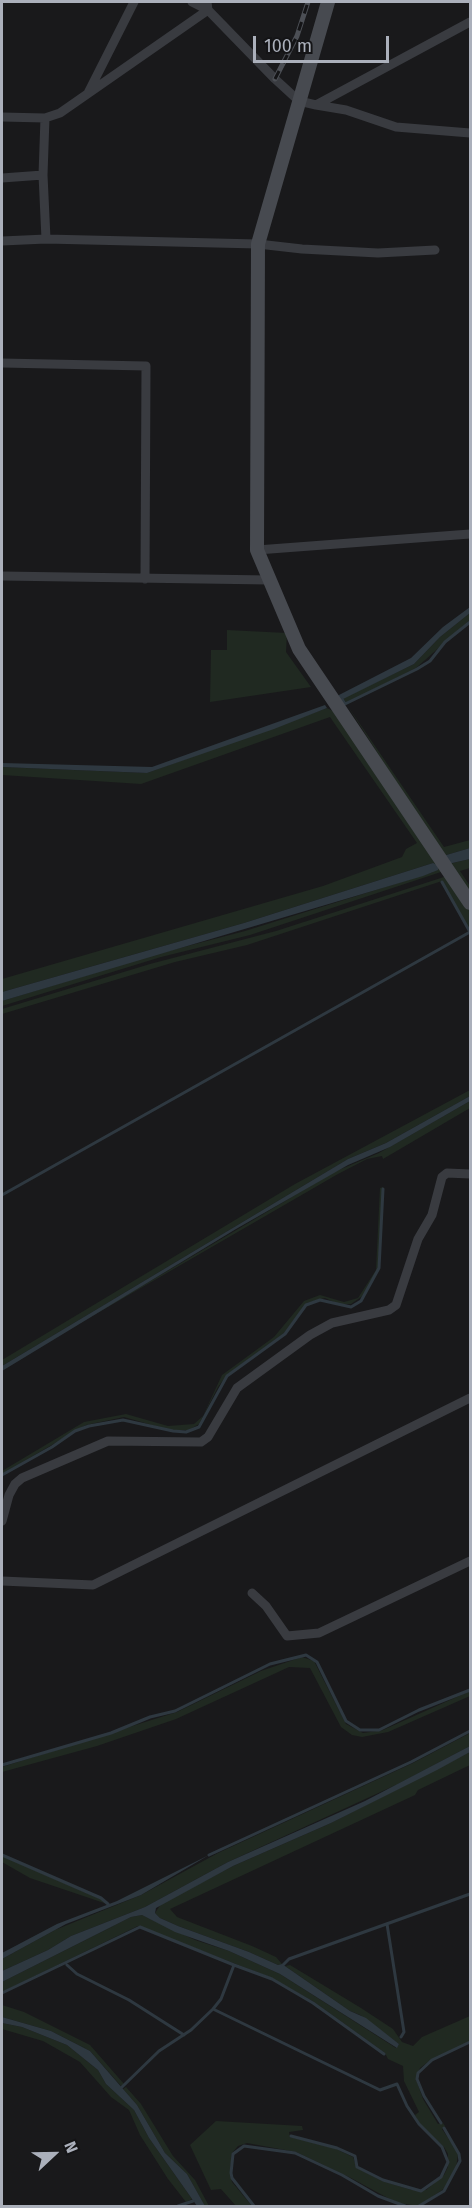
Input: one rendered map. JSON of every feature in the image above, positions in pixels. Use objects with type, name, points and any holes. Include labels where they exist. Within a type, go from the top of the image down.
[{"type":"street","points":[[87,96],[134,2]]},
{"type":"street","points":[[192,2],[207,6],[299,102],[346,110],[396,127],[471,134]]},
{"type":"street","points":[[328,2],[258,244],[257,550],[299,649],[471,903]]},
{"type":"street","points":[[2,117],[45,118],[60,113],[87,96],[207,6]]},
{"type":"street","points":[[316,105],[471,22]]},
{"type":"street","points":[[45,118],[42,175],[46,239]]},
{"type":"street","points":[[2,178],[42,175]]},
{"type":"street","points":[[2,241],[46,239],[258,244],[378,253],[435,250]]},
{"type":"street","points":[[2,363],[146,366],[144,579]]},
{"type":"street","points":[[257,550],[471,534]]},
{"type":"street","points":[[2,576],[269,580]]},
{"type":"street","points":[[2,1521],[9,1495],[15,1484],[22,1478],[108,1441],[201,1442],[208,1437],[237,1388],[310,1335],[332,1323],[389,1310],[396,1305],[418,1239],[432,1215],[442,1177],[447,1173],[471,1174]]},
{"type":"street","points":[[2,1581],[21,1584],[93,1585],[471,1398]]},
{"type":"street","points":[[252,1593],[266,1606],[287,1636],[319,1633],[471,1562]]},
{"type":"shaded area","points":[[470,607],[470,613],[440,637],[414,664],[337,702],[335,699],[339,695],[411,658],[443,627]]},
{"type":"shaded area","points":[[470,613],[470,620],[416,668],[346,703],[343,698],[414,664],[440,637]]},
{"type":"shaded area","points":[[227,630],[287,633],[286,652],[311,687],[210,702],[211,650],[227,650]]},
{"type":"shaded area","points":[[325,705],[327,708],[274,729],[147,773],[2,767],[2,763],[152,767]]},
{"type":"shaded area","points":[[347,705],[444,847],[470,840],[470,848],[443,856]]},
{"type":"shaded area","points":[[327,708],[333,711],[444,871],[250,935],[161,957],[2,1006],[2,1001],[153,955],[245,931],[433,872],[433,863],[244,923],[2,992],[2,979],[323,886],[402,857],[406,849],[417,843],[330,717],[141,784],[2,775],[2,767],[147,773]]},
{"type":"shaded area","points":[[470,848],[470,859],[448,864],[443,856]]},
{"type":"shaded area","points":[[470,859],[470,868],[460,871],[470,886],[470,898],[448,864]]},
{"type":"shaded area","points":[[433,863],[439,866],[438,870],[423,876],[2,1001],[2,992],[244,923]]},
{"type":"shaded area","points":[[448,877],[470,911],[470,930],[442,881],[247,945],[175,962],[2,1014],[2,1009],[150,964],[276,931]]},
{"type":"shaded area","points":[[470,1090],[470,1096],[386,1143],[348,1159],[2,1366],[2,1360],[295,1184]]},
{"type":"shaded area","points":[[470,1096],[470,1101],[390,1147],[348,1165],[236,1229],[2,1371],[2,1366],[348,1159],[386,1143]]},
{"type":"shaded area","points":[[470,1101],[470,1108],[383,1159],[382,1156],[367,1159],[338,1174],[63,1333],[334,1172],[379,1153]]},
{"type":"shaded area","points":[[383,1187],[378,1269],[364,1295],[351,1304],[338,1304],[325,1298],[307,1303],[284,1333],[228,1374],[218,1387],[199,1424],[189,1430],[169,1430],[124,1417],[86,1425],[2,1474],[2,1471],[84,1422],[126,1414],[168,1426],[194,1424],[203,1416],[222,1375],[274,1337],[304,1301],[320,1295],[344,1302],[358,1298],[376,1270],[380,1188]]},
{"type":"shaded area","points":[[302,1657],[314,1661],[346,1724],[363,1733],[383,1730],[470,1691],[470,1696],[388,1732],[362,1737],[352,1735],[341,1727],[310,1668],[289,1667],[176,1719],[97,1746],[2,1772],[2,1767],[177,1712],[261,1671]]},
{"type":"shaded area","points":[[470,1733],[470,1746],[398,1784],[228,1862],[145,1907],[71,1936],[48,1950],[2,1971],[2,1959],[55,1930],[141,1895],[218,1853],[413,1763]]},
{"type":"shaded area","points":[[470,1746],[470,1752],[437,1770],[331,1823],[233,1866],[156,1908],[155,1913],[160,1918],[178,1926],[278,1965],[282,1964],[350,2011],[366,2018],[399,2044],[397,2048],[280,1974],[229,1951],[175,1932],[142,1915],[131,1917],[2,1982],[2,1971],[48,1950],[71,1936],[145,1907],[228,1862],[365,1801]]},
{"type":"shaded area","points":[[470,1752],[470,1765],[418,1790],[415,1795],[170,1909],[177,1917],[252,1946],[276,1957],[282,1964],[278,1965],[178,1926],[160,1918],[155,1913],[161,1904],[233,1866],[331,1823]]},
{"type":"shaded area","points":[[209,1855],[141,1895],[66,1924],[2,1959],[2,1953],[57,1924],[117,1901]]},
{"type":"shaded area","points":[[2,1856],[103,1900],[107,1904],[30,1878],[2,1862]]},
{"type":"shaded area","points":[[142,1915],[195,1940],[229,1951],[280,1974],[396,2048],[399,2044],[360,2015],[350,2011],[285,1966],[290,1965],[361,2008],[393,2029],[402,2042],[413,2046],[422,2037],[470,2016],[470,2041],[428,2062],[420,2068],[416,2079],[423,2099],[438,2124],[443,2123],[445,2126],[442,2129],[458,2153],[456,2169],[445,2188],[419,2206],[397,2203],[296,2152],[247,2143],[238,2146],[232,2153],[230,2173],[232,2182],[252,2206],[236,2206],[221,2189],[211,2190],[190,2145],[216,2121],[302,2126],[303,2130],[289,2132],[290,2137],[334,2148],[353,2157],[357,2168],[382,2181],[412,2190],[426,2190],[444,2175],[448,2167],[448,2154],[444,2147],[420,2125],[415,2115],[419,2112],[404,2081],[403,2066],[388,2059],[385,2053],[314,2002],[272,1978],[138,1926],[2,1992],[2,1982],[131,1917]]},
{"type":"shaded area","points":[[2,2005],[24,2012],[90,2045],[124,2084],[121,2086],[90,2051],[51,2031],[2,2017]]},
{"type":"shaded area","points":[[2,2017],[51,2031],[90,2051],[137,2105],[165,2153],[187,2174],[205,2206],[197,2206],[149,2138],[134,2110],[106,2084],[98,2070],[67,2045],[22,2027],[2,2023]]},
{"type":"shaded area","points":[[2,2023],[22,2027],[67,2045],[98,2070],[106,2084],[134,2110],[149,2138],[192,2199],[186,2202],[168,2179],[140,2135],[129,2110],[111,2097],[80,2062],[43,2041],[2,2029]]},
{"type":"shaded area","points":[[126,2087],[141,2104],[173,2156],[195,2180],[209,2206],[205,2206],[187,2174],[165,2153],[137,2105],[123,2089]]},
{"type":"waterway","points":[[342,699],[345,704],[417,669],[430,661],[445,642],[470,622]]},
{"type":"waterway","points":[[2,1195],[470,932],[442,882]]},
{"type":"waterway","points":[[2,1475],[52,1447],[75,1431],[89,1426],[123,1420],[173,1431],[186,1432],[199,1427],[227,1376],[285,1334],[306,1305],[320,1300],[351,1307],[361,1301],[379,1268],[383,1189]]},
{"type":"waterway","points":[[2,1765],[111,1733],[150,1717],[175,1711],[270,1664],[306,1655],[317,1662],[346,1721],[360,1730],[379,1730],[419,1710],[470,1690]]},
{"type":"waterway","points":[[209,1855],[411,1762],[470,1731]]},
{"type":"waterway","points":[[2,1855],[101,1898],[108,1904]]},
{"type":"waterway","points":[[283,1965],[289,1959],[470,1894]]},
{"type":"waterway","points":[[387,1924],[404,2032],[401,2037]]},
{"type":"waterway","points":[[2,1993],[140,1927],[234,1965]]},
{"type":"waterway","points":[[67,1965],[77,1974],[129,2000],[184,2035]]},
{"type":"waterway","points":[[122,2087],[159,2051],[191,2030],[213,2009],[221,1999],[234,1965],[272,1979],[313,2003],[384,2054]]},
{"type":"waterway","points":[[213,2009],[380,2090],[397,2084],[407,2106],[419,2124],[442,2147],[448,2162],[441,2177],[421,2191],[383,2180],[357,2167],[355,2156],[337,2148],[291,2136]]},
{"type":"waterway","points":[[441,2123],[424,2096],[417,2079],[418,2073],[432,2060],[470,2042]]},
{"type":"waterway","points":[[419,2206],[444,2191],[460,2161],[459,2154],[444,2128]]},
{"type":"waterway","points":[[254,2206],[232,2178],[231,2173],[233,2154],[244,2146],[295,2153],[342,2175],[378,2196],[405,2206]]},
{"type":"waterway","points":[[178,2206],[193,2201]]},
{"type":"railway","points":[[275,79],[297,36],[308,2]]}]
